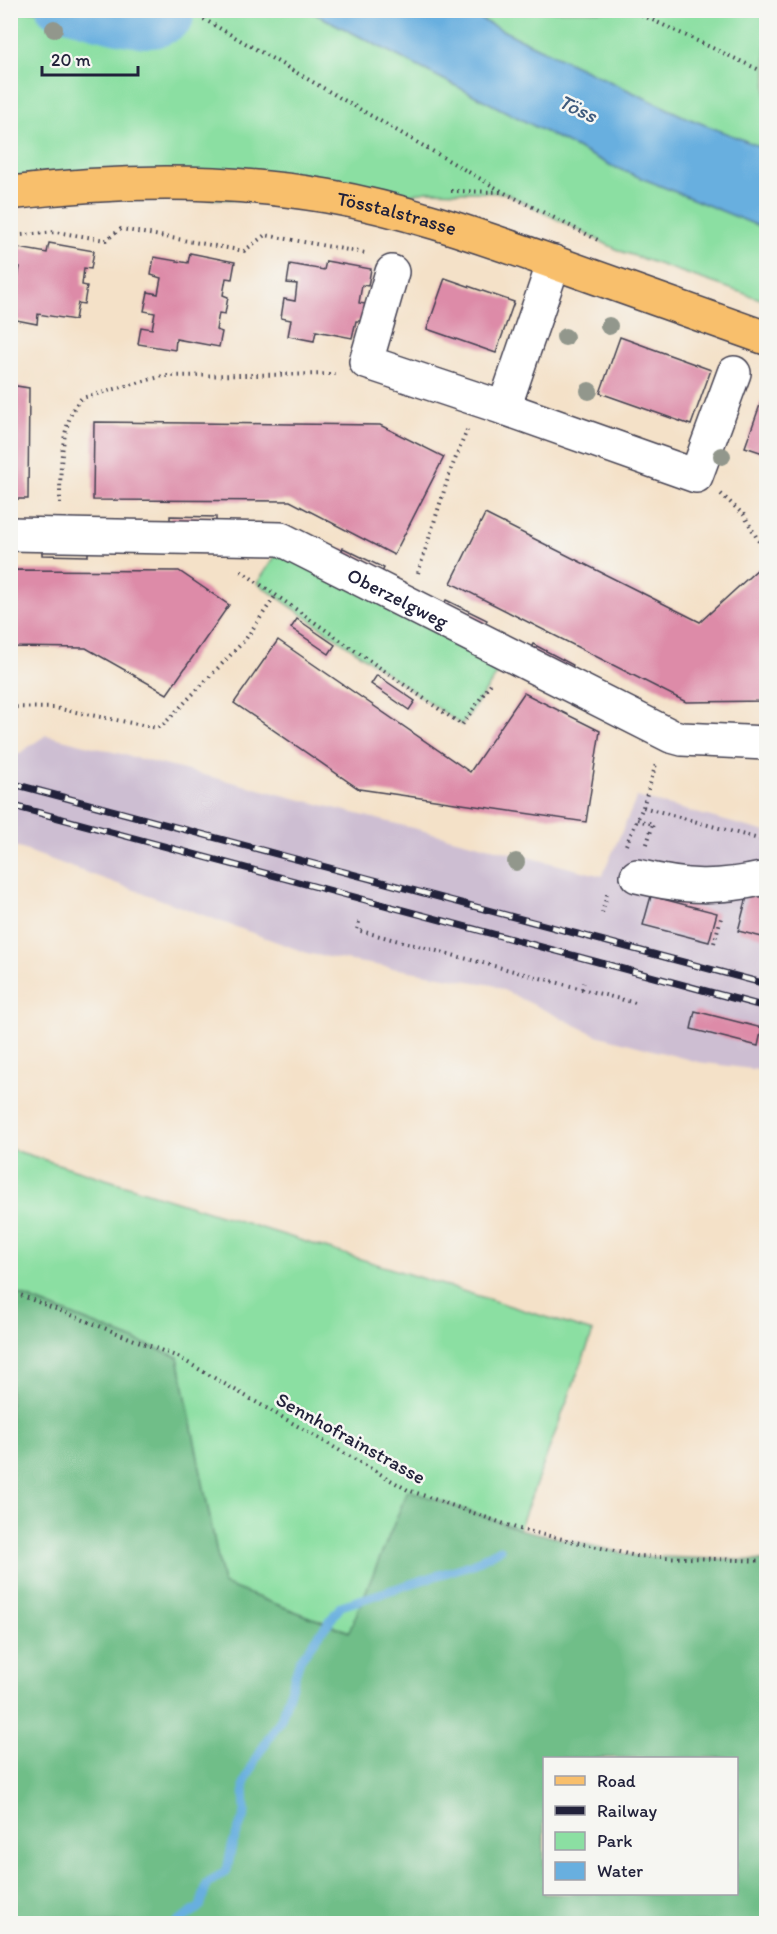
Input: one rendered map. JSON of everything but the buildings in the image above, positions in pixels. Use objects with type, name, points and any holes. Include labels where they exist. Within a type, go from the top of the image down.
[{"type":"main road","name":"Tösstalstrasse","points":[[10,194],[92,185],[152,182],[251,187],[325,195],[362,202],[428,220],[554,262],[766,338]]},
{"type":"lane","points":[[491,404],[554,262]]},
{"type":"lane","points":[[392,272],[366,362],[696,476],[734,373]]},
{"type":"lane","name":"Oberzelgweg","points":[[10,534],[281,538],[666,734],[682,739],[766,743]]},
{"type":"lane","points":[[624,869],[668,884],[700,887],[733,885],[766,878]]},
{"type":"path","points":[[188,10],[494,187],[605,244]]},
{"type":"path","points":[[631,10],[766,73]]},
{"type":"path","points":[[10,236],[56,232],[106,240],[121,229],[244,251],[265,235],[371,255],[392,272]]},
{"type":"path","points":[[59,535],[61,454],[74,408],[82,398],[163,376],[362,373],[366,362]]},
{"type":"path","points":[[403,600],[422,566],[450,472],[491,404]]},
{"type":"path","points":[[696,476],[711,485],[740,510],[766,554]]},
{"type":"path","points":[[239,570],[462,725],[512,654]]},
{"type":"path","points":[[10,707],[55,708],[149,728],[160,726],[245,640],[276,595]]},
{"type":"path","points":[[602,913],[624,869],[637,820],[644,807],[666,734]]},
{"type":"path","points":[[644,807],[766,841]]},
{"type":"path","points":[[637,820],[652,824],[651,832]]},
{"type":"path","points":[[359,922],[357,930],[639,1004]]},
{"type":"path","points":[[582,989],[584,983]]},
{"type":"path","name":"Sennhofrainstrasse","points":[[10,1291],[178,1357],[408,1490],[519,1529],[636,1556],[766,1561]]},
{"type":"shaded area","points":[[46,735],[602,876],[637,797],[766,832],[766,1071],[698,1062],[596,1035],[493,985],[310,954],[11,845],[10,754],[17,755]]},
{"type":"green space","points":[[10,11],[310,11],[612,166],[766,229],[766,301],[620,251],[505,193],[427,191],[362,203],[11,193]]},
{"type":"green space","points":[[464,11],[766,11],[766,149],[685,117]]},
{"type":"green space","points":[[286,540],[511,654],[462,725],[257,583]]},
{"type":"green space","points":[[10,1149],[593,1332],[519,1529],[408,1491],[350,1632],[223,1584],[178,1357],[11,1291]]},
{"type":"green space","points":[[10,1291],[178,1357],[223,1584],[349,1632],[408,1490],[519,1529],[636,1556],[766,1561],[766,1923],[11,1923]]},
{"type":"water","name":"Töss","points":[[310,11],[464,11],[685,117],[766,149],[766,229],[612,166]]},
{"type":"waterway","points":[[53,10],[120,28],[146,31],[162,29],[177,19]]},
{"type":"waterway","points":[[175,1924],[200,1907],[207,1884],[227,1870],[232,1846],[245,1813],[244,1784],[256,1758],[281,1719],[300,1660],[341,1606],[473,1564],[500,1549]]},
{"type":"railway","points":[[10,783],[766,984]]},
{"type":"railway","points":[[10,805],[766,1007]]}]
